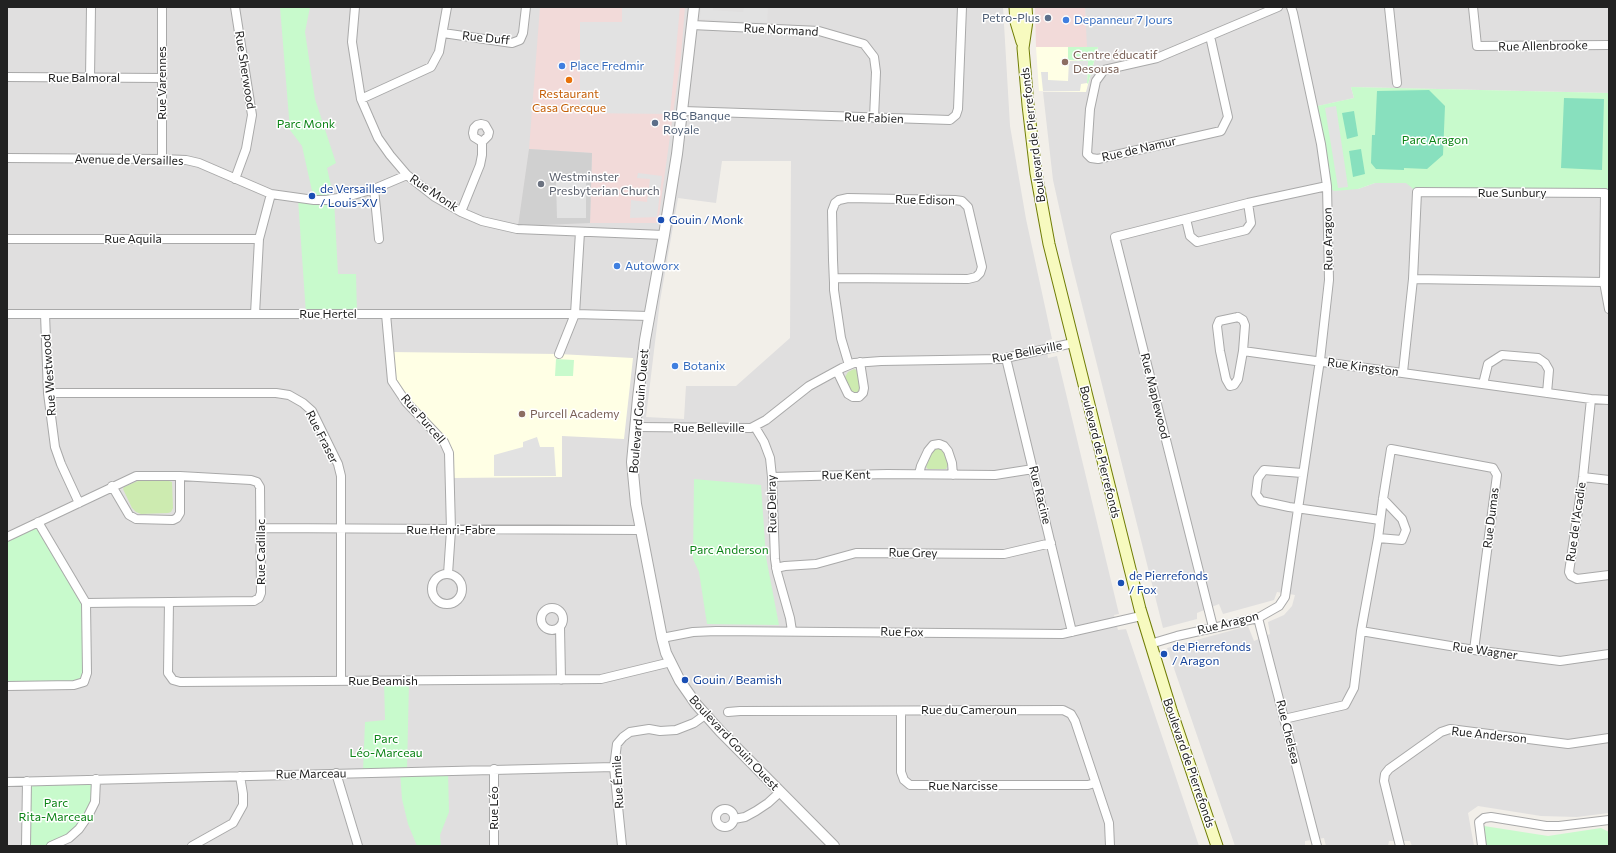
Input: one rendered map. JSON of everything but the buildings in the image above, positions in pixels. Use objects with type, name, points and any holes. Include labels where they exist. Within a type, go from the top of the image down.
[{"type":"main road","name":"Boulevard de Pierrefonds","points":[[1015,7],[1016,22],[1023,48],[1030,124],[1049,244],[1142,616],[1217,846]]},
{"type":"main road","name":"Boulevard de Pierrefonds","points":[[1023,48],[1027,21],[1026,7]]},
{"type":"street","points":[[90,78],[91,7]]},
{"type":"street","name":"Rue Varennes","points":[[162,7],[162,159]]},
{"type":"street","name":"Rue Sherwood","points":[[235,7],[252,115],[246,149],[235,179]]},
{"type":"street","name":"Rue Monk","points":[[355,7],[352,42],[361,100],[378,138],[390,155],[407,175],[435,197],[461,212],[482,221],[517,229],[664,235]]},
{"type":"street","points":[[361,100],[431,67],[439,52],[447,7]]},
{"type":"street","name":"Rue Duff","points":[[443,33],[512,43],[520,40],[523,33],[526,7]]},
{"type":"street","name":"Boulevard Gouin Ouest","points":[[694,7],[682,111],[664,235],[649,316],[640,378],[632,473],[640,530],[662,638],[670,662],[682,685],[705,715],[834,846]]},
{"type":"street","name":"Rue Fabien","points":[[682,111],[950,120],[956,114],[958,109],[962,7]]},
{"type":"street","name":"Rue de Namur","points":[[1210,36],[1228,117],[1221,131],[1098,160],[1091,158],[1087,154],[1090,110],[1096,81],[1104,70],[1157,58],[1278,7]]},
{"type":"street","name":"Rue Aragon","points":[[1150,644],[1213,627],[1258,618],[1279,606],[1285,597],[1299,509],[1302,473],[1320,360],[1329,280],[1327,186],[1321,144],[1291,7]]},
{"type":"street","points":[[1389,7],[1397,83]]},
{"type":"street","name":"Rue Allenbrooke","points":[[1473,7],[1477,46],[1609,45]]},
{"type":"street","name":"Rue Normand","points":[[692,25],[819,31],[864,44],[874,57],[876,72],[874,118]]},
{"type":"street","name":"Rue Balmoral","points":[[7,77],[162,78]]},
{"type":"street","points":[[461,212],[480,166],[482,142]]},
{"type":"street","name":"Avenue de Versailles","points":[[7,158],[186,160],[200,163],[272,194],[298,199],[326,200],[350,196],[374,189],[407,175]]},
{"type":"street","name":"Rue Maplewood","points":[[1213,627],[1115,236],[1248,203],[1327,186]]},
{"type":"street","points":[[374,189],[378,239]]},
{"type":"street","name":"Rue Sunbury","points":[[1403,372],[1413,279],[1417,192],[1605,193],[1604,282],[1609,309]]},
{"type":"street","points":[[255,314],[260,239],[272,194]]},
{"type":"street","name":"Rue Edison","points":[[834,278],[968,279],[976,277],[982,270],[982,264],[968,207],[962,201],[955,200],[848,198],[839,200],[833,206],[834,278],[838,320],[849,365]]},
{"type":"street","points":[[1186,219],[1190,236],[1196,242],[1246,230],[1251,223],[1248,203]]},
{"type":"street","points":[[559,354],[575,314],[580,232]]},
{"type":"street","name":"Rue Aquila","points":[[7,239],[260,239]]},
{"type":"street","points":[[1413,279],[1604,282]]},
{"type":"street","name":"Rue Hertel","points":[[7,314],[575,314],[649,316]]},
{"type":"street","name":"Rue Westwood","points":[[45,314],[48,393],[55,447],[78,503]]},
{"type":"street","name":"Rue Purcell","points":[[386,314],[392,381],[406,402],[444,442],[449,453],[451,530],[448,574]]},
{"type":"street","points":[[1238,317],[1243,320],[1245,325],[1243,351],[1238,379],[1234,385],[1230,386],[1226,379],[1220,351],[1217,326],[1220,321],[1238,317]]},
{"type":"street","name":"Rue Belleville","points":[[635,427],[744,429],[755,427],[803,390],[837,370],[860,362],[885,360],[981,360],[1006,358],[1073,343]]},
{"type":"street","name":"Rue Kingston","points":[[1243,351],[1320,360],[1591,399],[1609,400]]},
{"type":"street","points":[[1483,384],[1488,364],[1502,355],[1538,358],[1545,363],[1549,370],[1547,393]]},
{"type":"street","name":"Rue Racine","points":[[1006,358],[1072,632]]},
{"type":"street","points":[[837,370],[848,394],[853,397],[859,396],[862,394],[864,388],[860,362]]},
{"type":"street","name":"Rue Fraser","points":[[48,393],[276,394],[289,395],[303,403],[312,411],[338,464],[341,476],[341,681]]},
{"type":"street","name":"Rue de l'Acadie","points":[[1591,399],[1583,477],[1568,572],[1571,576],[1577,579],[1609,575]]},
{"type":"street","name":"Rue Delray","points":[[755,427],[769,454],[772,477],[773,539],[776,568],[790,618],[792,631]]},
{"type":"street","points":[[919,474],[928,451],[933,445],[939,444],[944,446],[948,451],[952,462],[953,475]]},
{"type":"street","name":"Rue Dumas","points":[[1284,719],[1345,705],[1354,688],[1361,631],[1392,449],[1493,468],[1497,475],[1474,650]]},
{"type":"street","name":"Rue Kent","points":[[772,477],[887,474],[1001,474],[1033,469]]},
{"type":"street","points":[[1302,473],[1264,470],[1258,478],[1256,494],[1261,501],[1299,509],[1380,520]]},
{"type":"street","name":"Rue Cadillac","points":[[7,537],[112,486],[136,476],[180,476],[251,480],[257,482],[260,487],[261,528],[261,593],[259,598],[254,601],[86,603]]},
{"type":"street","points":[[112,486],[129,515],[136,519],[173,520],[177,518],[180,513],[180,476]]},
{"type":"street","name":"Rue de l'Acadie","points":[[1583,477],[1609,480]]},
{"type":"street","points":[[1378,538],[1402,540],[1406,530],[1402,519],[1383,499]]},
{"type":"street","points":[[7,686],[74,685],[84,682],[87,673],[86,603],[38,522]]},
{"type":"street","name":"Rue Henri-Fabre","points":[[261,528],[640,530]]},
{"type":"street","name":"Rue Grey","points":[[776,568],[816,564],[856,553],[1004,554],[1051,543]]},
{"type":"street","name":"Rue Beamish","points":[[169,602],[168,673],[173,680],[180,682],[601,679],[670,662]]},
{"type":"street","name":"Rue Fox","points":[[662,638],[704,632],[792,631],[1053,634],[1072,632],[1142,616]]},
{"type":"street","name":"Rue Chelsea","points":[[1258,618],[1317,846]]},
{"type":"street","points":[[560,626],[561,680]]},
{"type":"street","name":"Rue Wagner","points":[[1361,631],[1474,650],[1560,661],[1609,654]]},
{"type":"street","name":"Rue du Cameroun","points":[[728,712],[901,710],[1066,711],[1074,718],[1109,823],[1110,846]]},
{"type":"street","name":"Rue Narcisse","points":[[901,710],[901,772],[904,780],[910,785],[1088,785],[1095,783]]},
{"type":"street","name":"Rue Émile","points":[[622,846],[614,766],[617,744],[622,737],[630,732],[649,729],[660,731],[676,730],[694,723],[705,715]]},
{"type":"street","name":"Rue Anderson","points":[[1400,846],[1384,781],[1385,774],[1389,769],[1441,732],[1450,729],[1568,744],[1609,738]]},
{"type":"street","name":"Rue Marceau","points":[[7,782],[614,766]]},
{"type":"street","name":"Rue Léo","points":[[494,769],[494,846]]},
{"type":"street","points":[[336,774],[354,845]]},
{"type":"street","points":[[192,846],[233,823],[242,805],[243,794],[240,776]]},
{"type":"street","points":[[51,846],[69,838],[79,829],[88,816],[95,802],[96,779]]},
{"type":"street","points":[[26,846],[27,781]]},
{"type":"street","points":[[734,819],[744,817],[761,809],[780,792]]},
{"type":"street","points":[[1482,846],[1480,822],[1484,818],[1491,817],[1546,826],[1559,826],[1609,820]]},
{"type":"shaded area","points":[[7,7],[1003,7],[1010,126],[1026,219],[1052,339],[1046,341],[1048,358],[1057,356],[1119,614],[1114,615],[1118,630],[1126,629],[1199,846],[7,846]],"holes":[[[722,161],[791,161],[790,338],[736,386],[686,386],[684,419],[646,417],[660,301],[678,198],[716,203]]]},
{"type":"shaded area","points":[[540,7],[685,7],[681,56],[658,223],[590,223],[592,153],[529,149]]},
{"type":"shaded area","points":[[622,7],[680,7],[670,114],[580,113],[580,22],[622,22]]},
{"type":"shaded area","points":[[701,7],[713,7],[713,10],[743,12],[744,7],[768,7],[767,23],[700,19]]},
{"type":"shaded area","points":[[1035,7],[1085,7],[1087,47],[1036,47]]},
{"type":"shaded area","points":[[1085,7],[1609,7],[1609,93],[1351,87],[1354,98],[1314,107],[1358,189],[1375,183],[1406,183],[1609,192],[1609,813],[1577,817],[1541,816],[1478,806],[1468,813],[1474,846],[1412,846],[1410,841],[1389,841],[1388,846],[1326,846],[1324,838],[1305,841],[1305,846],[1235,846],[1167,648],[1248,626],[1254,641],[1270,634],[1268,622],[1284,615],[1292,606],[1295,595],[1277,592],[1274,600],[1223,614],[1219,604],[1197,613],[1197,619],[1163,628],[1072,265],[1053,180],[1043,92],[1086,92]]},
{"type":"shaded area","name":"Centre éducatif Desousa","points":[[1036,47],[1098,47],[1086,92],[1039,91]]},
{"type":"shaded area","points":[[1069,61],[1088,61],[1087,83],[1081,84],[1080,91],[1043,91],[1041,72],[1048,72],[1048,80],[1068,81]]},
{"type":"shaded area","points":[[1336,106],[1348,187],[1338,188],[1325,108]]},
{"type":"shaded area","points":[[529,149],[592,153],[590,223],[518,226]]},
{"type":"shaded area","points":[[638,173],[662,176],[657,217],[630,218],[631,200],[647,202],[650,179],[637,178]]},
{"type":"shaded area","points":[[586,177],[586,218],[557,218],[556,178]]},
{"type":"shaded area","name":"Purcell Academy","points":[[389,352],[559,354],[633,358],[624,439],[562,436],[562,477],[451,478],[449,453],[392,381]]},
{"type":"shaded area","points":[[537,437],[540,447],[554,447],[556,476],[494,476],[494,455],[523,447],[523,442]]},
{"type":"green space","name":"Parc Monk","points":[[280,7],[310,7],[305,32],[315,99],[336,163],[327,168],[334,199],[338,274],[356,274],[357,314],[306,314],[298,199],[314,200],[302,146],[290,130]]},
{"type":"green space","points":[[1068,47],[1098,47],[1088,84],[1088,61],[1068,60]]},
{"type":"green space","name":"Parc Aragon","points":[[1351,87],[1609,93],[1609,187],[1605,193],[1417,192],[1406,183],[1375,183],[1358,189],[1334,191],[1327,186],[1313,107],[1354,98]]},
{"type":"green space","points":[[1429,90],[1445,106],[1443,155],[1427,169],[1376,169],[1371,163],[1372,135],[1375,135],[1377,91]]},
{"type":"green space","points":[[1564,98],[1604,99],[1602,170],[1561,168]]},
{"type":"green space","points":[[1354,111],[1358,136],[1347,139],[1342,113]]},
{"type":"green space","points":[[1361,149],[1365,174],[1353,177],[1349,151]]},
{"type":"green space","points":[[556,359],[574,360],[573,376],[555,376]]},
{"type":"green space","points":[[854,369],[858,371],[861,388],[857,393],[852,392],[849,389],[845,377],[848,372]]},
{"type":"green space","points":[[936,448],[940,448],[945,454],[948,465],[946,469],[928,469],[926,467],[929,458]]},
{"type":"green space","name":"Parc Anderson","points":[[694,479],[761,485],[766,557],[779,625],[707,624],[699,572],[693,559]]},
{"type":"green space","points":[[140,480],[172,482],[173,508],[171,512],[141,514],[132,508],[123,489],[124,487]]},
{"type":"green space","points":[[38,522],[86,603],[84,682],[7,686],[7,537]]},
{"type":"green space","name":"Parc Léo-Marceau","points":[[384,681],[409,681],[407,770],[363,771],[365,722],[385,720]]},
{"type":"green space","name":"Parc Léo-Marceau","points":[[400,772],[448,772],[449,812],[440,835],[441,846],[417,846],[408,824],[402,799]]},
{"type":"green space","name":"Parc Rita-Marceau","points":[[96,779],[95,802],[79,829],[48,846],[26,846],[27,781]]},
{"type":"green space","points":[[1484,826],[1548,836],[1601,828],[1609,832],[1609,846],[1483,846],[1482,828]]},
{"type":"place","name":"Petro-Plus","points":[[1048,18]]},
{"type":"place","name":"Depanneur 7 Jours","points":[[1066,20]]},
{"type":"place","name":"Centre éducatif Desousa","points":[[1065,62]]},
{"type":"place","name":"Place Fredmir","points":[[562,66]]},
{"type":"place","name":"Restaurant Casa Grecque","points":[[569,80]]},
{"type":"place","name":"RBC Banque Royale","points":[[655,123]]},
{"type":"place","name":"Westminster Presbyterian Church","points":[[541,184]]},
{"type":"place","name":"de Versailles / Louis-XV","points":[[312,196]]},
{"type":"place","name":"Gouin / Monk","points":[[661,220]]},
{"type":"place","name":"Autoworx","points":[[617,266]]},
{"type":"place","name":"Botanix","points":[[675,366]]},
{"type":"place","name":"Purcell Academy","points":[[522,414]]},
{"type":"place","name":"de Pierrefonds / Fox","points":[[1121,583]]},
{"type":"place","name":"de Pierrefonds / Aragon","points":[[1164,654]]},
{"type":"place","name":"Gouin / Beamish","points":[[685,680]]}]
